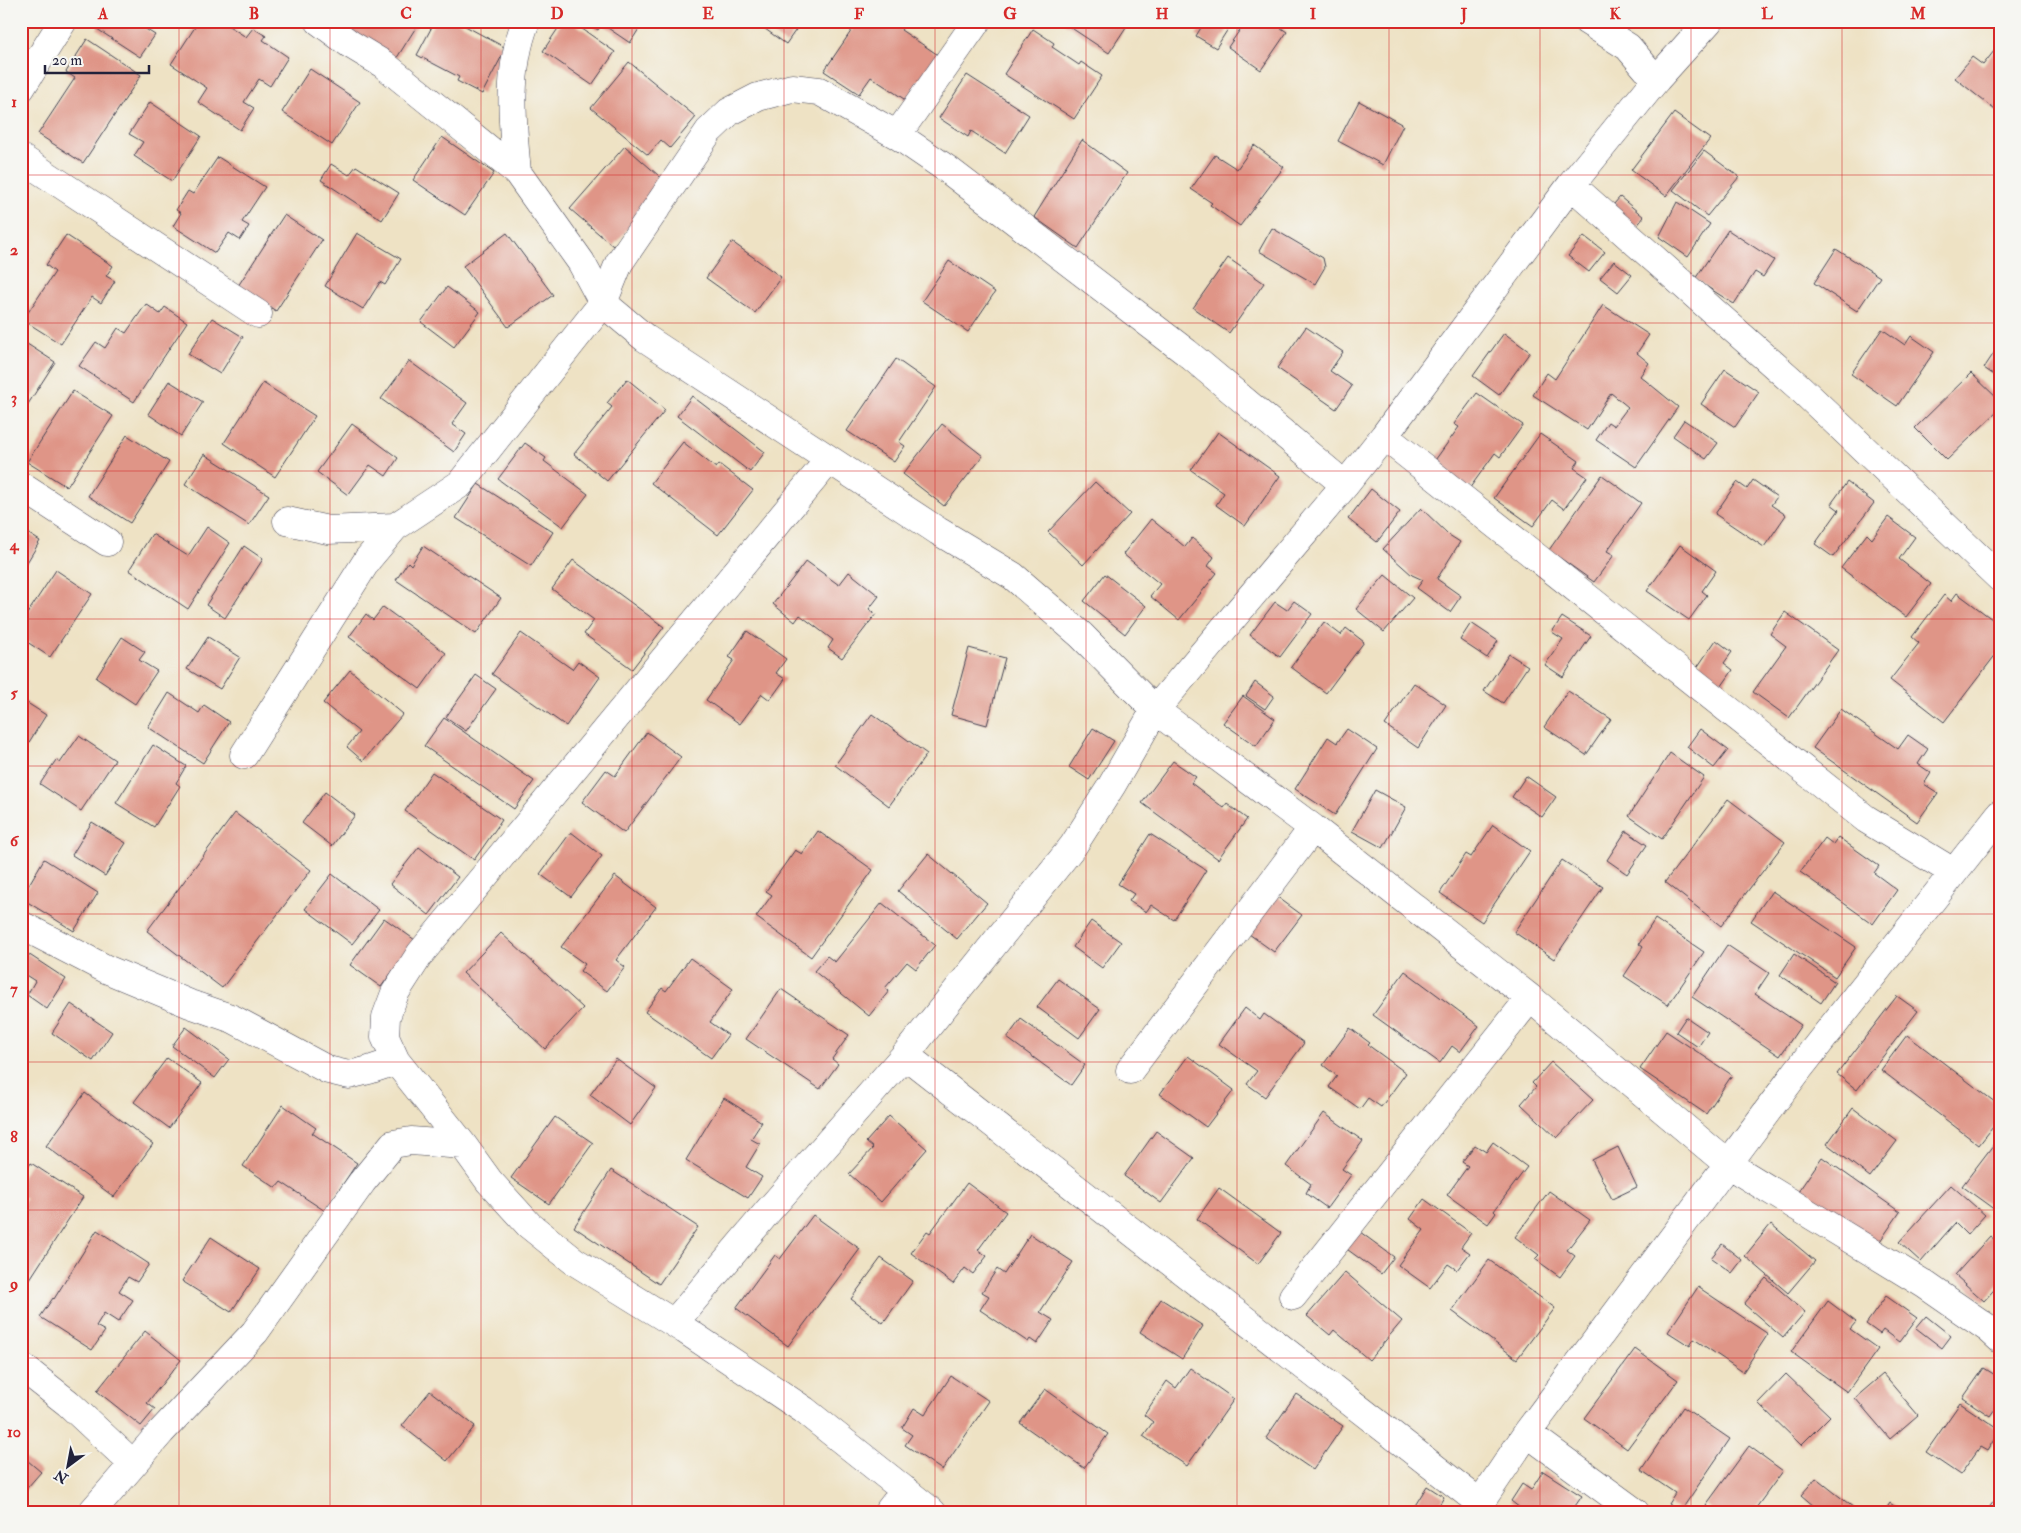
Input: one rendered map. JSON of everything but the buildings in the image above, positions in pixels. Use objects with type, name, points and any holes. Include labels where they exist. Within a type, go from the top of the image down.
[{"type":"street","points":[[21,88],[63,21]]},
{"type":"street","points":[[319,21],[350,44],[383,64],[517,172],[581,262],[603,303],[645,338],[938,531],[1013,576],[1081,635],[1155,710],[1314,828],[1530,998],[1729,1165],[1924,1284],[2000,1339]]},
{"type":"street","points":[[517,172],[512,124],[513,88],[516,50],[526,21]]},
{"type":"street","points":[[896,136],[977,21]]},
{"type":"street","points":[[1587,21],[1628,47],[1656,80]]},
{"type":"street","points":[[674,1323],[769,1210],[905,1055],[1073,846],[1112,785],[1155,710],[1345,485],[1384,436],[1571,185],[1656,80],[1709,21]]},
{"type":"street","points":[[244,755],[368,559],[395,528],[460,484],[603,303],[619,263],[709,131],[729,112],[758,97],[792,88],[819,91],[896,136],[946,169],[1186,352],[1345,485]]},
{"type":"street","points":[[21,158],[258,314]]},
{"type":"street","points":[[1571,185],[1800,388],[2000,578]]},
{"type":"street","points":[[1384,436],[1866,819],[1953,872]]},
{"type":"street","points":[[829,460],[420,954],[395,993],[386,1017],[385,1037],[396,1061],[463,1145],[489,1181],[528,1225],[574,1261],[674,1323],[804,1410],[932,1512]]},
{"type":"street","points":[[21,486],[107,542]]},
{"type":"street","points":[[287,521],[328,530],[395,528]]},
{"type":"street","points":[[905,1055],[1478,1508],[1527,1433],[1638,1283],[1729,1165],[1798,1070],[2000,814]]},
{"type":"street","points":[[1130,1070],[1314,828]]},
{"type":"street","points":[[21,925],[106,969],[190,1004],[233,1019],[328,1070],[349,1075],[396,1061]]},
{"type":"street","points":[[1293,1296],[1530,998]]},
{"type":"street","points":[[92,1512],[207,1382],[255,1332],[362,1182],[393,1144],[410,1141],[463,1145]]},
{"type":"street","points":[[21,1366],[68,1403],[133,1464]]},
{"type":"street","points":[[1527,1433],[1635,1512]]},
{"type":"street","points":[[888,1512],[906,1490]]}]
